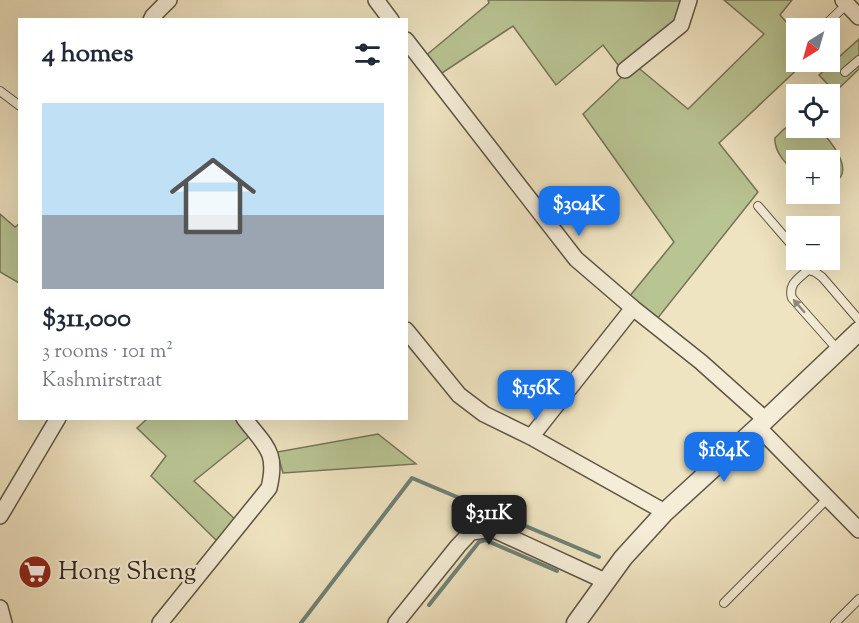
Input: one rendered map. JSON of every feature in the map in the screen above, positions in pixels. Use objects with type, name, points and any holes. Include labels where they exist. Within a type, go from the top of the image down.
[{"type":"street","points":[[152,18],[169,0]]},
{"type":"street","points":[[376,0],[390,18]]},
{"type":"street","points":[[625,70],[681,25],[689,0]]},
{"type":"street","points":[[845,2],[859,17]]},
{"type":"street","points":[[408,43],[576,259],[700,362],[762,424],[859,530]]},
{"type":"street","points":[[531,436],[633,308]]},
{"type":"street","points":[[576,623],[605,580],[665,512],[762,424],[859,331]]},
{"type":"street","points":[[408,332],[459,395],[484,414],[531,436],[665,512]]},
{"type":"street","points":[[0,516],[57,420]]},
{"type":"street","points":[[160,623],[268,488],[273,471],[271,453],[246,420]]},
{"type":"street","points":[[396,623],[471,532],[492,529],[605,580]]},
{"type":"street","points":[[0,608],[4,623]]},
{"type":"lane","points":[[831,18],[845,2]]},
{"type":"lane","points":[[845,72],[859,60]]},
{"type":"lane","points":[[0,91],[18,104]]},
{"type":"lane","points":[[758,206],[786,238]]},
{"type":"lane","points":[[838,350],[792,298],[790,292],[792,285],[808,270],[815,272],[859,320]]},
{"type":"lane","points":[[724,603],[828,498]]},
{"type":"lane","points":[[835,623],[859,599]]},
{"type":"green space","points":[[488,0],[681,1],[678,26],[635,65],[688,109],[764,34],[724,0],[792,0],[780,15],[786,22],[786,72],[794,72],[719,143],[758,192],[657,319],[629,297],[674,242],[583,114],[625,74],[603,45],[556,85],[513,26],[439,75],[424,57],[489,3]]},
{"type":"green space","points":[[859,39],[859,69],[840,87],[840,84],[827,84],[819,75],[822,72],[840,72],[840,56]]},
{"type":"green space","points":[[786,128],[786,138],[827,138],[836,150],[786,150],[786,163],[775,143],[775,138]]},
{"type":"green space","points":[[840,157],[842,166],[840,176]]},
{"type":"green space","points":[[0,214],[15,227],[18,225],[18,282],[0,272]]},
{"type":"green space","points":[[146,420],[239,420],[251,435],[194,481],[237,521],[219,543],[151,476],[166,456],[137,428]]},
{"type":"green space","points":[[378,434],[416,464],[283,473],[277,452]]},
{"type":"waterway","points":[[301,623],[412,478],[599,557]]},
{"type":"waterway","points":[[429,605],[479,542],[485,540],[557,571]]},
{"type":"place","name":"Hong Sheng","points":[[35,572]]}]
